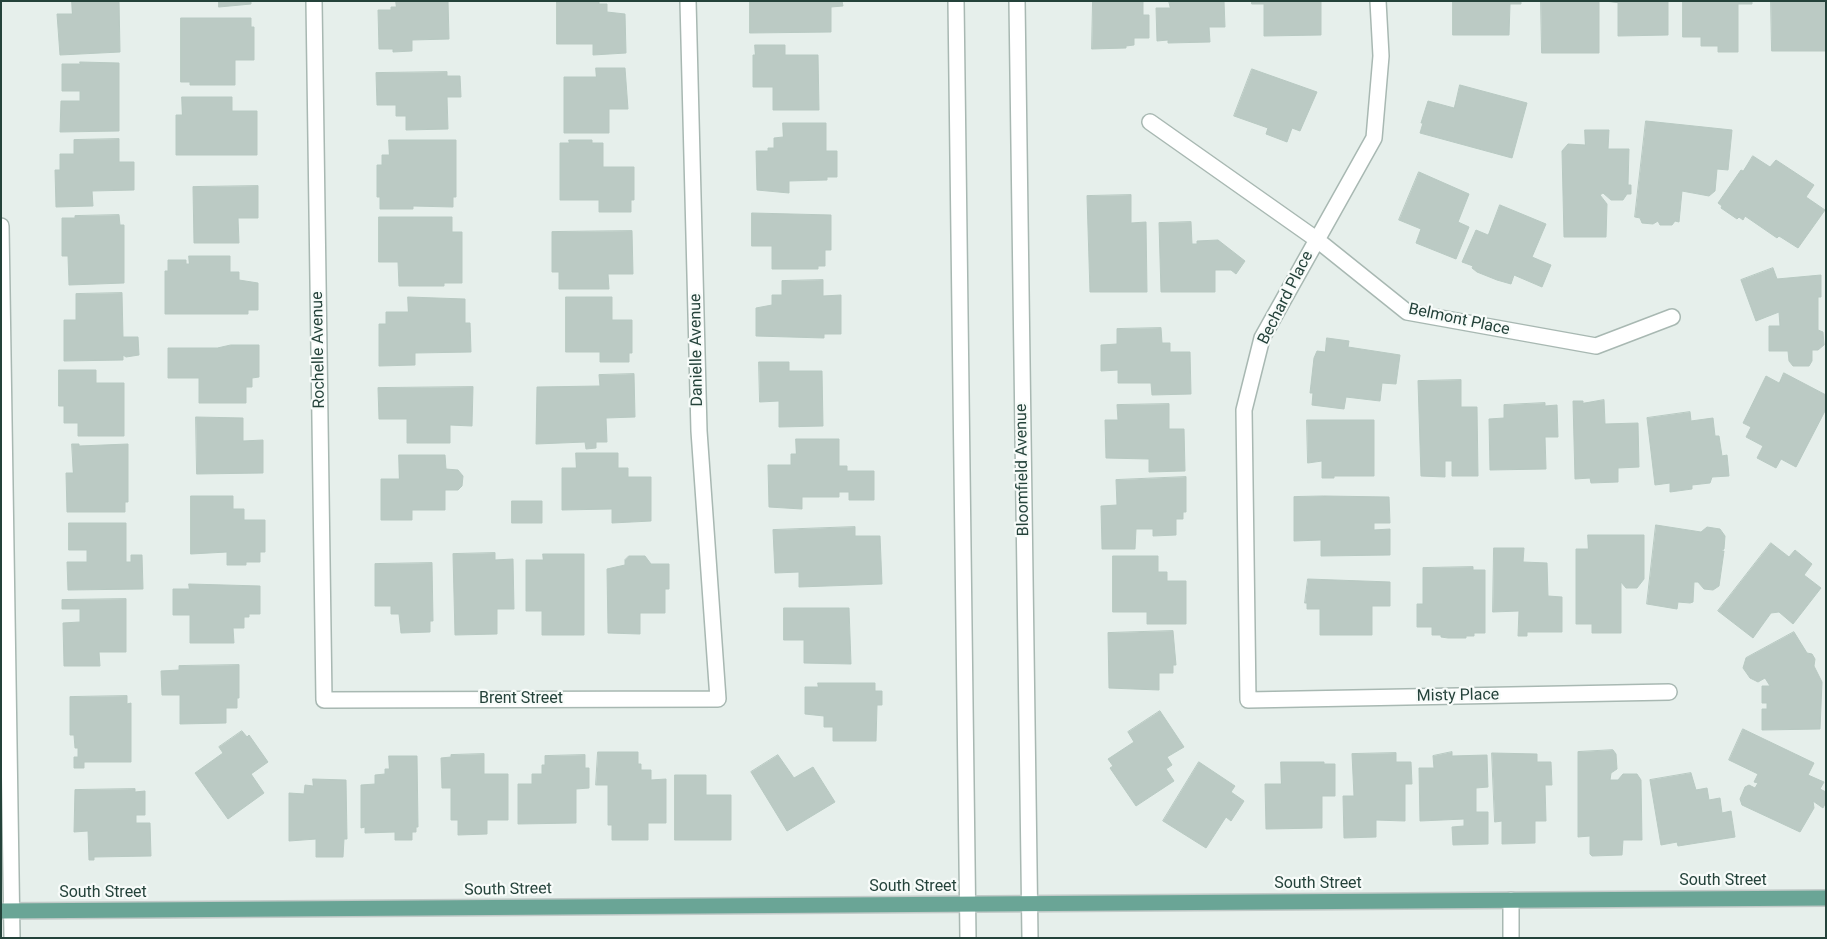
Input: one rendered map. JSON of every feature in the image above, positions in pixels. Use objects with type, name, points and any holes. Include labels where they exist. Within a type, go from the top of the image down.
[{"type":"main road","name":"South Street","points":[[7,911],[1826,898]]},
{"type":"street","name":"Rochelle Avenue","points":[[314,1],[324,700]]},
{"type":"street","name":"Danielle Avenue","points":[[688,1],[699,431],[718,699]]},
{"type":"street","points":[[956,1],[968,938]]},
{"type":"street","name":"Bloomfield Avenue","points":[[1017,1],[1030,938]]},
{"type":"street","name":"Bechard Place","points":[[1248,700],[1244,410],[1262,338],[1374,138],[1381,56],[1378,1]]},
{"type":"street","name":"Belmont Place","points":[[1150,122],[1316,239],[1407,312],[1596,346],[1672,317]]},
{"type":"street","points":[[1,226],[7,911],[12,938]]},
{"type":"street","name":"Misty Place","points":[[1248,700],[1669,692]]},
{"type":"street","name":"Brent Street","points":[[324,700],[718,699]]},
{"type":"street","points":[[1510,900],[1511,938]]},
{"type":"building","points":[[72,1],[119,1],[120,52],[60,55],[57,14],[72,14]]},
{"type":"building","points":[[219,1],[251,1],[251,4],[219,7]]},
{"type":"building","points":[[396,1],[448,1],[449,39],[412,40],[412,51],[393,52],[393,49],[379,49],[378,10],[391,10],[391,7],[396,7]]},
{"type":"building","points":[[557,1],[599,1],[599,4],[607,4],[607,12],[625,14],[626,53],[593,55],[593,44],[557,44]]},
{"type":"building","points":[[750,1],[842,1],[843,6],[831,7],[831,32],[750,33]]},
{"type":"building","points":[[1093,1],[1143,1],[1143,15],[1149,15],[1149,38],[1134,38],[1134,45],[1126,46],[1126,48],[1092,49]]},
{"type":"building","points":[[1169,1],[1224,1],[1225,27],[1209,27],[1210,42],[1168,43],[1168,40],[1157,41],[1156,8],[1170,8]]},
{"type":"building","points":[[1252,1],[1321,1],[1321,35],[1264,36],[1264,4],[1252,4]]},
{"type":"building","points":[[1453,1],[1521,1],[1521,4],[1510,4],[1509,35],[1453,35]]},
{"type":"building","points":[[1541,1],[1599,1],[1599,53],[1542,53]]},
{"type":"building","points":[[1605,1],[1668,1],[1668,35],[1618,36],[1618,3]]},
{"type":"building","points":[[1683,1],[1752,1],[1752,4],[1738,4],[1738,52],[1718,52],[1718,46],[1701,46],[1701,37],[1683,37]]},
{"type":"building","points":[[1771,1],[1826,1],[1826,51],[1772,51]]},
{"type":"building","points":[[181,18],[251,18],[251,27],[254,27],[254,60],[235,60],[235,85],[190,85],[190,82],[181,82]]},
{"type":"building","points":[[755,45],[785,45],[785,55],[818,55],[819,110],[773,110],[773,87],[753,87],[753,55],[755,55]]},
{"type":"building","points":[[80,62],[119,63],[119,131],[60,132],[61,101],[80,101],[80,91],[62,91],[62,64],[80,64]]},
{"type":"building","points":[[596,68],[625,68],[628,109],[609,109],[609,133],[564,133],[564,77],[596,77]]},
{"type":"building","points":[[1252,69],[1317,92],[1300,131],[1292,128],[1287,142],[1266,134],[1268,128],[1234,116]]},
{"type":"building","points":[[447,72],[447,76],[460,76],[461,97],[447,97],[448,129],[406,130],[406,116],[396,116],[396,105],[377,105],[376,73]]},
{"type":"building","points":[[1460,85],[1527,103],[1512,158],[1420,133],[1428,101],[1454,108]]},
{"type":"building","points":[[182,97],[232,97],[232,111],[257,111],[257,155],[176,155],[176,115],[182,115]]},
{"type":"building","points":[[1646,121],[1732,130],[1728,170],[1717,169],[1715,191],[1709,196],[1682,191],[1679,222],[1675,221],[1672,225],[1660,225],[1658,221],[1653,224],[1642,223],[1640,218],[1635,217]]},
{"type":"building","points":[[783,123],[826,123],[826,151],[837,151],[837,177],[827,177],[827,180],[789,181],[789,193],[757,190],[756,151],[768,151],[768,148],[774,148],[774,138],[783,137]]},
{"type":"building","points":[[1585,130],[1609,130],[1608,149],[1629,149],[1628,185],[1631,185],[1631,194],[1627,194],[1623,200],[1611,200],[1603,193],[1600,195],[1607,204],[1606,237],[1564,237],[1562,151],[1568,144],[1585,145]]},
{"type":"building","points":[[119,139],[119,162],[134,162],[134,190],[92,191],[93,206],[56,207],[55,170],[60,170],[60,154],[74,154],[74,140]]},
{"type":"building","points":[[389,140],[456,140],[456,197],[453,197],[453,207],[413,206],[413,209],[380,209],[380,197],[377,197],[377,165],[382,165],[382,155],[389,155]]},
{"type":"building","points":[[569,140],[592,140],[592,143],[603,143],[603,167],[634,167],[634,200],[631,200],[631,212],[599,212],[599,200],[560,200],[560,143],[569,143]]},
{"type":"building","points":[[1753,156],[1770,167],[1776,160],[1814,185],[1806,197],[1825,210],[1798,248],[1779,236],[1777,238],[1745,216],[1743,220],[1739,217],[1737,219],[1721,208],[1722,206],[1718,203]]},
{"type":"building","points":[[1419,172],[1469,194],[1458,222],[1469,227],[1456,259],[1416,243],[1421,229],[1399,220]]},
{"type":"building","points":[[258,186],[258,218],[238,218],[239,243],[194,243],[193,187]]},
{"type":"building","points":[[1131,195],[1131,223],[1146,222],[1147,292],[1090,292],[1087,196]]},
{"type":"building","points":[[1500,205],[1546,224],[1532,257],[1551,265],[1542,287],[1514,275],[1511,284],[1497,280],[1477,272],[1472,268],[1473,266],[1462,262],[1476,230],[1488,235]]},
{"type":"building","points":[[752,213],[831,215],[831,250],[825,250],[825,266],[818,266],[818,269],[772,269],[772,246],[752,246]]},
{"type":"building","points":[[119,215],[120,225],[124,225],[124,283],[69,285],[68,256],[62,256],[62,218]]},
{"type":"building","points":[[379,217],[452,217],[452,232],[462,232],[462,283],[444,283],[444,286],[399,286],[398,262],[379,262]]},
{"type":"building","points":[[1191,222],[1192,244],[1197,244],[1197,241],[1218,240],[1245,261],[1236,274],[1231,270],[1215,270],[1215,292],[1161,292],[1159,223]]},
{"type":"building","points":[[632,231],[633,274],[608,274],[609,289],[559,289],[559,272],[552,272],[552,232]]},
{"type":"building","points":[[189,256],[230,256],[230,272],[239,272],[239,280],[258,283],[258,310],[248,310],[248,314],[165,314],[165,271],[168,271],[168,260],[186,260],[186,264],[189,264]]},
{"type":"building","points":[[1773,268],[1777,279],[1821,275],[1821,297],[1818,297],[1818,330],[1823,332],[1824,345],[1818,350],[1812,350],[1812,361],[1809,366],[1793,366],[1789,361],[1788,351],[1769,351],[1769,326],[1780,326],[1779,312],[1756,321],[1741,280]]},
{"type":"building","points":[[823,280],[823,296],[841,295],[841,334],[824,334],[824,338],[756,336],[756,308],[772,305],[772,295],[782,295],[782,281]]},
{"type":"building","points":[[122,293],[123,337],[138,337],[139,355],[126,357],[123,355],[123,360],[64,361],[64,320],[76,320],[76,294]]},
{"type":"building","points":[[408,297],[465,299],[465,323],[470,323],[471,352],[415,353],[415,365],[379,366],[379,324],[386,324],[386,312],[408,312]]},
{"type":"building","points":[[566,297],[612,297],[612,320],[632,320],[632,353],[629,353],[629,362],[600,362],[600,352],[566,352]]},
{"type":"building","points":[[1161,328],[1162,343],[1170,343],[1170,352],[1190,352],[1191,394],[1152,395],[1151,383],[1118,383],[1118,370],[1101,371],[1101,345],[1117,344],[1117,329]]},
{"type":"building","points":[[1327,338],[1349,341],[1348,347],[1400,355],[1396,384],[1382,383],[1380,401],[1346,397],[1344,409],[1312,405],[1313,393],[1310,393],[1314,358],[1317,351],[1325,352]]},
{"type":"building","points":[[231,345],[259,345],[259,377],[252,378],[252,387],[246,387],[246,403],[199,403],[199,378],[168,378],[168,348],[217,348]]},
{"type":"building","points":[[759,362],[789,362],[789,371],[822,371],[823,426],[779,427],[779,401],[760,402]]},
{"type":"building","points":[[59,370],[96,370],[96,383],[124,383],[124,436],[78,436],[78,423],[64,423],[64,406],[59,406]]},
{"type":"building","points":[[1784,373],[1826,395],[1826,409],[1796,467],[1781,459],[1776,468],[1757,458],[1763,446],[1746,437],[1751,427],[1743,423],[1766,376],[1779,383]]},
{"type":"building","points":[[634,374],[635,417],[606,418],[607,442],[596,442],[596,448],[586,449],[585,442],[536,444],[537,387],[600,386],[599,375]]},
{"type":"building","points":[[1461,380],[1461,407],[1477,407],[1478,476],[1452,476],[1452,461],[1445,461],[1445,477],[1421,476],[1418,381]]},
{"type":"building","points":[[473,387],[472,426],[450,425],[450,443],[407,443],[407,419],[379,419],[378,388]]},
{"type":"building","points":[[1604,400],[1605,424],[1638,423],[1639,467],[1618,468],[1618,482],[1591,483],[1590,478],[1575,479],[1573,401],[1583,401],[1583,403]]},
{"type":"building","points":[[1545,403],[1545,406],[1557,405],[1558,437],[1545,437],[1546,469],[1490,470],[1489,419],[1504,418],[1504,405]]},
{"type":"building","points":[[1169,404],[1169,429],[1184,429],[1185,471],[1149,472],[1149,459],[1106,458],[1105,420],[1118,420],[1117,405]]},
{"type":"building","points":[[1690,412],[1691,421],[1713,418],[1715,436],[1719,436],[1722,456],[1727,455],[1729,476],[1712,477],[1710,483],[1692,485],[1692,489],[1670,492],[1670,483],[1655,485],[1647,418]]},
{"type":"building","points":[[196,417],[243,418],[243,441],[263,440],[263,473],[197,474]]},
{"type":"building","points":[[1307,420],[1374,420],[1374,476],[1334,476],[1334,478],[1322,478],[1322,461],[1308,463]]},
{"type":"building","points":[[796,439],[839,439],[839,466],[847,466],[847,471],[874,471],[874,500],[849,500],[849,492],[839,492],[839,497],[802,497],[802,509],[769,507],[768,465],[791,465],[791,454],[796,454]]},
{"type":"building","points":[[72,444],[79,444],[79,446],[128,444],[128,502],[125,502],[125,512],[67,512],[66,473],[73,473]]},
{"type":"building","points":[[576,453],[618,453],[618,468],[628,468],[628,477],[651,477],[651,521],[612,523],[612,509],[562,510],[562,468],[576,468]]},
{"type":"building","points":[[399,455],[445,455],[446,469],[458,470],[463,476],[462,486],[458,490],[445,490],[445,510],[412,510],[412,520],[381,520],[381,479],[399,479]]},
{"type":"building","points":[[1186,477],[1186,512],[1183,512],[1183,519],[1176,519],[1176,535],[1153,536],[1153,529],[1136,529],[1135,549],[1102,549],[1101,506],[1117,505],[1116,480]]},
{"type":"building","points":[[191,496],[233,496],[233,509],[244,509],[244,520],[265,520],[265,552],[260,552],[260,562],[246,562],[246,565],[227,565],[227,552],[191,554]]},
{"type":"building","points":[[1294,497],[1389,497],[1390,523],[1374,523],[1374,530],[1390,529],[1390,555],[1321,556],[1321,540],[1294,541]]},
{"type":"building","points":[[512,501],[542,501],[542,523],[512,523]]},
{"type":"building","points":[[69,523],[126,523],[126,562],[131,562],[131,555],[142,555],[143,589],[68,590],[67,562],[87,562],[87,550],[69,550]]},
{"type":"building","points":[[1656,525],[1701,532],[1707,527],[1720,529],[1725,536],[1724,549],[1721,551],[1724,551],[1719,586],[1713,590],[1704,589],[1698,582],[1694,582],[1693,602],[1678,602],[1677,609],[1647,604]]},
{"type":"building","points":[[855,527],[855,536],[880,536],[882,584],[799,587],[799,572],[775,573],[773,530]]},
{"type":"building","points":[[1588,535],[1644,535],[1644,579],[1637,588],[1626,588],[1621,582],[1621,633],[1592,633],[1592,624],[1576,624],[1576,549],[1588,549]]},
{"type":"building","points":[[1771,543],[1789,557],[1795,550],[1812,564],[1804,575],[1821,588],[1793,624],[1779,612],[1771,613],[1753,638],[1718,611]]},
{"type":"building","points":[[1494,548],[1524,548],[1523,562],[1547,563],[1548,596],[1562,597],[1562,632],[1527,632],[1527,636],[1518,636],[1519,611],[1493,612]]},
{"type":"building","points":[[495,553],[495,560],[513,559],[514,609],[497,609],[497,634],[455,635],[453,554]]},
{"type":"building","points":[[543,554],[584,554],[584,635],[542,635],[542,611],[526,611],[526,560],[543,560]]},
{"type":"building","points":[[629,556],[645,556],[651,564],[669,564],[669,589],[665,589],[665,613],[640,613],[640,634],[608,633],[607,569],[625,565],[625,560]]},
{"type":"building","points":[[1113,556],[1158,556],[1158,572],[1167,572],[1167,581],[1186,581],[1186,624],[1147,624],[1147,612],[1113,612]]},
{"type":"building","points":[[432,563],[433,621],[430,621],[430,632],[401,633],[399,614],[391,614],[391,606],[375,606],[375,564]]},
{"type":"building","points":[[1473,567],[1473,570],[1485,570],[1485,633],[1474,633],[1474,636],[1466,636],[1466,638],[1448,638],[1441,637],[1441,635],[1432,635],[1432,627],[1417,627],[1417,604],[1423,604],[1423,568]]},
{"type":"building","points":[[1308,579],[1390,582],[1390,606],[1372,606],[1372,635],[1320,635],[1320,609],[1307,609],[1307,603],[1305,603]]},
{"type":"building","points":[[189,584],[260,586],[260,614],[249,614],[249,617],[244,617],[244,628],[233,628],[234,643],[190,643],[190,615],[173,615],[173,589],[189,589]]},
{"type":"building","points":[[126,599],[126,652],[99,652],[100,666],[64,666],[63,623],[80,622],[80,609],[62,609],[62,600]]},
{"type":"building","points":[[784,608],[849,608],[851,664],[804,663],[804,640],[784,640]]},
{"type":"building","points":[[1173,631],[1176,665],[1173,665],[1173,673],[1159,673],[1159,690],[1109,688],[1108,633]]},
{"type":"building","points":[[1794,632],[1807,653],[1812,654],[1815,659],[1814,666],[1822,682],[1820,729],[1762,730],[1762,709],[1767,709],[1767,703],[1762,703],[1762,686],[1770,686],[1765,678],[1758,682],[1750,678],[1743,668],[1746,658]]},
{"type":"building","points":[[239,665],[239,698],[237,698],[237,708],[226,708],[226,723],[180,724],[180,695],[162,695],[161,671],[179,670],[179,666]]},
{"type":"building","points":[[818,683],[875,683],[875,691],[882,691],[882,705],[877,705],[876,741],[833,741],[833,727],[824,727],[824,716],[805,714],[805,687],[818,687]]},
{"type":"building","points":[[127,696],[127,704],[131,703],[131,762],[84,762],[84,768],[74,768],[74,757],[78,757],[78,748],[75,748],[74,735],[70,735],[70,697]]},
{"type":"building","points":[[1160,711],[1184,747],[1167,757],[1172,765],[1166,769],[1174,781],[1136,806],[1110,768],[1113,766],[1108,759],[1134,742],[1128,732]]},
{"type":"building","points":[[1743,729],[1814,763],[1808,775],[1824,782],[1820,789],[1826,792],[1826,802],[1823,808],[1813,801],[1814,808],[1800,832],[1742,805],[1740,799],[1745,787],[1749,785],[1755,788],[1758,783],[1754,782],[1758,774],[1729,760]]},
{"type":"building","points":[[242,731],[247,737],[249,735],[268,762],[251,774],[264,793],[228,819],[195,773],[223,753],[219,747]]},
{"type":"building","points":[[1613,750],[1616,754],[1617,769],[1611,773],[1610,780],[1618,780],[1623,774],[1637,774],[1641,780],[1642,840],[1623,840],[1622,855],[1592,856],[1590,854],[1590,836],[1578,837],[1578,752]]},
{"type":"building","points":[[598,752],[638,752],[638,764],[641,764],[641,770],[651,770],[651,780],[666,779],[666,823],[648,823],[648,840],[612,840],[612,825],[608,825],[608,785],[596,785]]},
{"type":"building","points":[[1452,752],[1452,756],[1487,755],[1488,787],[1476,788],[1476,812],[1488,812],[1488,844],[1453,845],[1452,827],[1464,826],[1464,819],[1420,821],[1419,768],[1434,768],[1433,756]]},
{"type":"building","points":[[1396,753],[1396,762],[1411,762],[1412,784],[1405,784],[1405,821],[1376,820],[1376,837],[1344,838],[1343,796],[1354,796],[1352,754]]},
{"type":"building","points":[[1492,753],[1537,754],[1537,762],[1551,762],[1552,785],[1545,785],[1546,821],[1535,821],[1535,843],[1502,844],[1502,821],[1495,822]]},
{"type":"building","points":[[484,754],[484,774],[508,774],[508,820],[487,820],[487,834],[458,835],[458,820],[451,820],[451,788],[442,788],[441,758],[451,757],[451,755]]},
{"type":"building","points":[[585,755],[585,768],[589,768],[589,788],[576,789],[576,823],[518,824],[518,784],[532,784],[532,774],[542,774],[545,756]]},
{"type":"building","points":[[778,755],[794,778],[813,767],[835,802],[787,831],[751,772]]},
{"type":"building","points":[[389,756],[417,756],[418,827],[416,827],[416,832],[412,832],[412,840],[395,840],[395,832],[365,833],[365,827],[361,828],[361,785],[375,784],[375,775],[385,774],[385,769],[389,769]]},
{"type":"building","points":[[1199,762],[1235,786],[1231,792],[1244,801],[1231,821],[1226,817],[1206,848],[1163,821]]},
{"type":"building","points":[[1281,762],[1324,762],[1324,764],[1335,764],[1335,796],[1322,796],[1322,828],[1266,829],[1265,784],[1281,784]]},
{"type":"building","points":[[1691,773],[1696,790],[1707,788],[1709,800],[1720,798],[1722,813],[1731,811],[1735,837],[1678,846],[1677,842],[1661,845],[1650,780]]},
{"type":"building","points":[[675,775],[706,775],[706,795],[731,795],[731,840],[675,840]]},
{"type":"building","points":[[313,779],[346,780],[347,839],[344,839],[343,857],[316,857],[316,839],[289,841],[289,793],[304,794],[305,785],[313,786]]},
{"type":"building","points":[[135,789],[135,792],[145,791],[145,815],[136,815],[136,823],[150,823],[151,856],[94,857],[94,860],[89,860],[88,831],[74,832],[75,790]]}]
